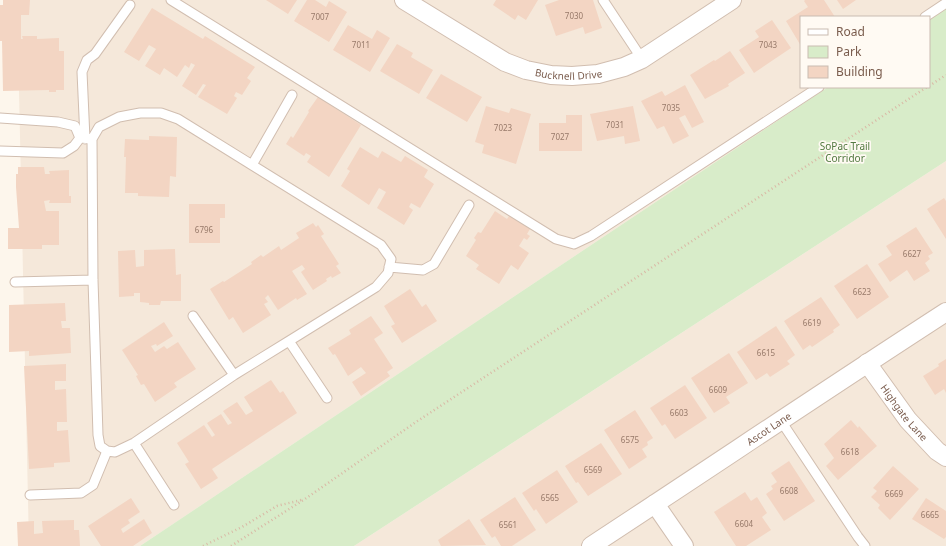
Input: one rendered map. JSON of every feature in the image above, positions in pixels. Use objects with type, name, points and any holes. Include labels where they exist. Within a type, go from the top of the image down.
[{"type":"street","name":"Bucknell Drive","points":[[404,0],[505,62],[526,70],[551,75],[572,76],[598,74],[624,67],[642,59],[729,1]]},
{"type":"street","name":"Ascot Lane","points":[[591,546],[946,312]]},
{"type":"street","name":"Highgate Lane","points":[[867,363],[908,420],[937,451],[946,457]]},
{"type":"street","points":[[656,504],[684,546]]},
{"type":"lane","points":[[171,0],[556,239],[574,244],[598,232],[817,88]]},
{"type":"lane","points":[[602,0],[642,59]]},
{"type":"lane","points":[[926,16],[946,3]]},
{"type":"lane","points":[[0,151],[63,153],[86,139],[99,127],[119,117],[140,113],[161,113],[178,119],[380,245],[391,259],[388,273],[376,287],[290,342],[234,375],[134,443],[115,452],[107,451],[100,446],[98,435],[93,280],[86,139],[82,72],[87,60],[95,54],[130,5]]},
{"type":"lane","points":[[252,165],[292,95]]},
{"type":"lane","points":[[0,118],[58,122],[75,126],[86,139]]},
{"type":"lane","points":[[389,267],[423,270],[434,264],[468,205]]},
{"type":"lane","points":[[15,282],[93,280]]},
{"type":"lane","points":[[193,316],[234,375]]},
{"type":"lane","points":[[290,342],[327,398]]},
{"type":"lane","points":[[781,421],[865,546]]},
{"type":"lane","points":[[134,443],[174,505]]},
{"type":"lane","points":[[30,495],[81,493],[93,485],[107,451]]},
{"type":"path","points":[[930,85],[946,75]]},
{"type":"path","points":[[231,546],[305,499],[416,422],[925,88]]},
{"type":"path","points":[[203,546],[242,527],[277,506],[305,499]]},
{"type":"shaded area","points":[[17,0],[946,0],[930,16],[800,16],[800,88],[827,88],[140,546],[29,546]]},
{"type":"shaded area","points":[[946,161],[946,546],[354,546]]},
{"type":"green space","name":"SoPac Trail Corridor","points":[[946,8],[946,161],[354,546],[140,546],[827,88],[930,88],[930,19]]},
{"type":"building","points":[[3,0],[30,0],[29,15],[21,15],[21,39],[23,39],[22,36],[37,36],[37,39],[59,38],[59,51],[64,51],[64,90],[56,90],[56,92],[49,92],[49,90],[3,91],[2,41],[0,41],[0,5],[3,5]]},
{"type":"building","points":[[266,0],[297,0],[288,14]]},
{"type":"building","points":[[307,0],[315,0],[326,7],[329,1],[347,12],[329,42],[294,21]]},
{"type":"building","points":[[496,0],[538,0],[526,20],[518,15],[515,20],[493,5]]},
{"type":"building","points":[[559,0],[593,0],[602,28],[585,34],[583,27],[556,36],[545,5]]},
{"type":"building","points":[[824,0],[834,16],[800,16],[800,44],[786,21],[808,7],[804,1]]},
{"type":"building","points":[[837,0],[856,0],[843,9]]},
{"type":"building","points":[[152,8],[203,39],[205,36],[255,67],[247,78],[251,81],[242,95],[236,92],[234,96],[237,98],[227,114],[198,97],[206,85],[203,84],[196,95],[182,86],[195,65],[191,63],[189,68],[185,65],[177,77],[164,68],[160,75],[145,66],[156,49],[149,45],[139,61],[124,52]]},
{"type":"building","points":[[772,20],[791,48],[754,73],[739,50],[759,37],[755,31]]},
{"type":"building","points":[[348,25],[372,39],[377,30],[390,38],[370,72],[333,50]]},
{"type":"building","points":[[397,44],[413,53],[411,57],[433,70],[419,94],[380,71]]},
{"type":"building","points":[[730,51],[745,73],[728,84],[729,86],[705,99],[690,75]]},
{"type":"building","points":[[441,74],[482,97],[467,122],[426,98]]},
{"type":"building","points":[[685,85],[704,122],[692,128],[685,115],[679,118],[689,136],[673,144],[664,126],[657,129],[641,101],[662,91],[665,96]]},
{"type":"building","points":[[318,97],[361,125],[329,177],[307,162],[311,156],[306,153],[304,156],[286,144],[291,136],[293,138],[309,112],[308,111]]},
{"type":"building","points":[[486,106],[509,113],[511,108],[531,114],[516,164],[482,153],[484,145],[475,142]]},
{"type":"building","points":[[633,106],[640,141],[625,144],[624,136],[597,141],[590,114]]},
{"type":"building","points":[[566,115],[582,115],[582,151],[539,151],[539,123],[566,123]]},
{"type":"building","points":[[149,136],[177,137],[176,177],[170,176],[169,197],[138,196],[138,193],[125,193],[125,139],[149,140]]},
{"type":"building","points":[[360,147],[378,158],[382,151],[401,162],[405,156],[428,170],[424,177],[434,184],[420,208],[411,203],[409,207],[413,210],[404,225],[377,208],[386,192],[379,188],[369,205],[341,186],[350,171],[347,169]]},
{"type":"building","points":[[18,167],[44,167],[45,174],[50,174],[49,171],[69,170],[69,196],[71,196],[71,203],[49,203],[50,200],[44,201],[46,211],[59,211],[59,245],[42,245],[42,249],[8,249],[8,228],[19,228],[16,187],[16,174],[18,174]]},
{"type":"building","points":[[944,198],[946,201],[946,239],[927,209]]},
{"type":"building","points":[[189,204],[225,204],[225,218],[220,218],[220,243],[189,243]]},
{"type":"building","points":[[495,211],[507,219],[509,216],[530,229],[527,234],[530,236],[527,240],[524,238],[519,246],[529,253],[518,270],[511,265],[499,284],[476,269],[479,265],[466,256],[476,240],[474,238],[478,232],[481,233]]},
{"type":"building","points":[[313,223],[316,227],[318,225],[324,234],[321,236],[339,264],[336,266],[341,273],[332,278],[331,276],[326,279],[327,281],[313,290],[301,272],[305,269],[302,265],[292,271],[307,294],[297,300],[296,298],[278,310],[268,295],[265,298],[268,302],[264,304],[271,315],[243,333],[233,317],[229,320],[210,289],[252,264],[251,262],[261,255],[263,257],[279,246],[281,250],[299,238],[296,233]]},
{"type":"building","points":[[916,227],[933,253],[928,256],[930,259],[925,263],[930,271],[914,281],[907,270],[890,282],[878,264],[892,255],[886,246]]},
{"type":"building","points":[[175,249],[176,275],[181,274],[181,301],[161,301],[160,305],[149,305],[149,303],[140,302],[140,293],[134,293],[134,296],[119,297],[118,251],[135,250],[136,267],[144,266],[144,250]]},
{"type":"building","points":[[867,264],[889,297],[857,319],[834,286]]},
{"type":"building","points":[[410,289],[422,307],[426,304],[437,321],[402,343],[391,326],[395,324],[384,306]]},
{"type":"building","points":[[821,297],[840,325],[833,330],[834,332],[812,347],[810,345],[803,350],[784,321]]},
{"type":"building","points":[[65,303],[66,321],[61,321],[62,328],[70,328],[71,353],[29,356],[29,351],[9,352],[9,305]]},
{"type":"building","points":[[371,316],[383,333],[374,339],[393,368],[387,372],[390,376],[361,396],[352,382],[366,373],[361,367],[348,376],[335,354],[333,355],[328,348],[351,334],[349,330]]},
{"type":"building","points":[[164,322],[173,336],[157,346],[156,344],[151,346],[155,352],[164,346],[167,349],[178,342],[196,369],[174,383],[177,387],[155,402],[144,384],[141,385],[136,376],[138,375],[122,350]]},
{"type":"building","points":[[776,326],[795,355],[787,361],[790,364],[770,377],[767,373],[756,380],[737,352]]},
{"type":"building","points":[[729,353],[748,383],[726,397],[730,403],[714,413],[691,378]]},
{"type":"building","points":[[946,359],[946,393],[944,389],[935,395],[923,376],[939,366],[938,364]]},
{"type":"building","points":[[66,364],[66,381],[55,381],[55,390],[66,389],[67,422],[57,422],[57,431],[68,430],[70,462],[54,463],[54,467],[29,469],[24,366]]},
{"type":"building","points":[[271,380],[280,393],[283,391],[297,413],[212,469],[218,478],[201,489],[185,464],[189,462],[177,443],[204,425],[212,437],[215,435],[207,423],[221,414],[228,425],[232,423],[223,411],[237,402],[246,415],[253,411],[244,397]]},
{"type":"building","points":[[685,385],[707,418],[675,439],[665,424],[662,426],[650,408]]},
{"type":"building","points":[[635,410],[653,438],[647,442],[648,445],[642,449],[647,457],[629,469],[604,430]]},
{"type":"building","points":[[851,420],[858,428],[859,426],[877,446],[838,480],[826,466],[834,458],[824,444]]},
{"type":"building","points":[[601,443],[622,474],[588,496],[578,482],[576,483],[565,466]]},
{"type":"building","points":[[789,461],[815,501],[784,521],[766,494],[773,489],[771,486],[777,482],[771,473]]},
{"type":"building","points":[[893,466],[919,489],[890,520],[878,508],[880,505],[871,497],[877,491],[873,488]]},
{"type":"building","points":[[557,470],[578,502],[546,524],[536,509],[534,511],[522,493]]},
{"type":"building","points":[[745,492],[751,501],[757,497],[767,513],[762,517],[771,530],[746,546],[736,546],[714,512]]},
{"type":"building","points":[[515,497],[536,530],[512,546],[501,546],[495,536],[492,538],[480,520]]},
{"type":"building","points":[[131,498],[140,512],[128,520],[130,523],[121,529],[123,533],[144,519],[152,533],[133,546],[101,546],[88,526]]},
{"type":"building","points":[[926,498],[946,511],[946,537],[944,539],[912,519]]},
{"type":"building","points":[[469,519],[486,545],[441,546],[438,540]]},
{"type":"building","points":[[74,520],[74,530],[79,530],[80,546],[18,546],[17,522],[34,521],[34,534],[43,533],[42,521]]}]
